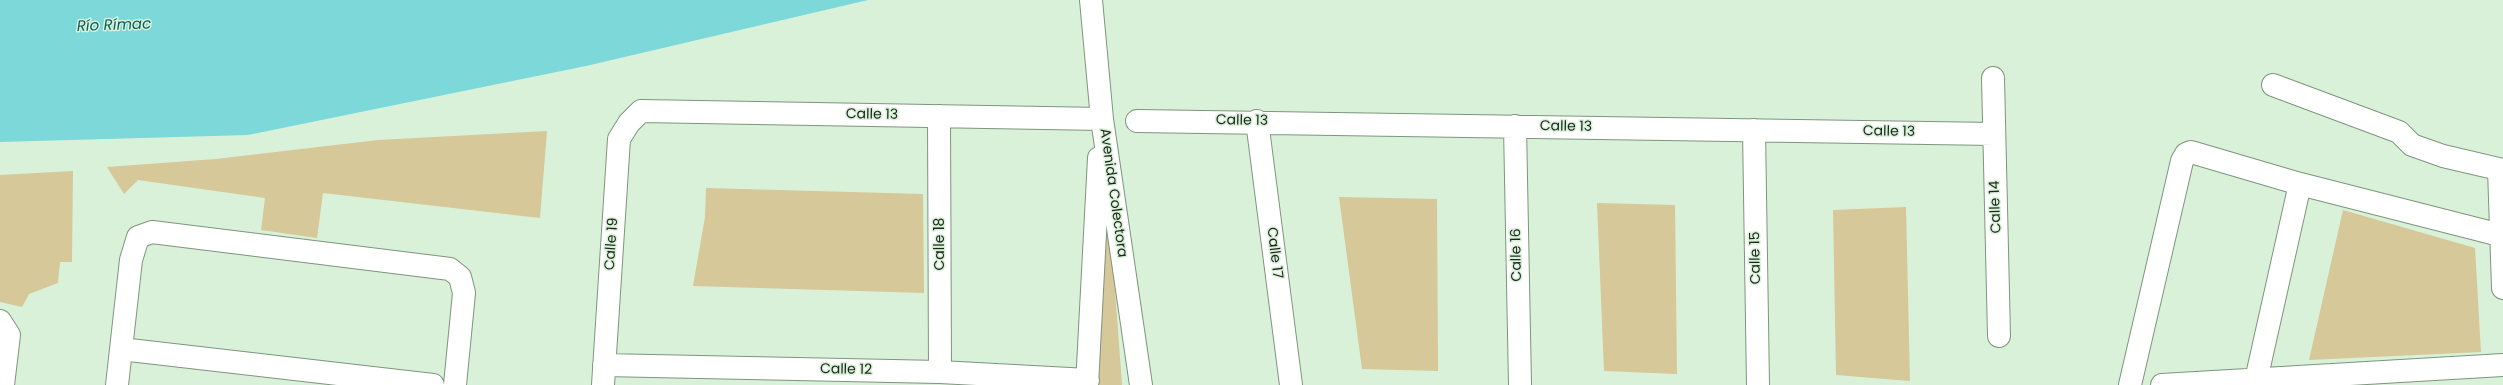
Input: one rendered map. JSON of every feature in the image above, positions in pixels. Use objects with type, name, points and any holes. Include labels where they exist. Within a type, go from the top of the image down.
[{"type":"street","name":"Avenida Colectora","points":[[1091,0],[1102,119],[1141,385]]},
{"type":"street","name":"Calle 14","points":[[1993,78],[1999,336]]},
{"type":"street","points":[[2272,85],[2399,132],[2412,145],[2443,156],[2501,170],[2500,235],[2503,288]]},
{"type":"street","name":"Calle 13","points":[[641,111],[1102,119]]},
{"type":"street","name":"Calle 19","points":[[603,375],[619,139],[629,123],[641,111]]},
{"type":"street","name":"Calle 18","points":[[939,116],[940,372]]},
{"type":"street","points":[[1087,382],[1094,225],[1102,119]]},
{"type":"street","name":"Calle 13","points":[[1137,121],[1994,134]]},
{"type":"street","name":"Calle 17","points":[[1258,122],[1291,385]]},
{"type":"street","name":"Calle 16","points":[[1515,126],[1520,385]]},
{"type":"street","name":"Calle 15","points":[[1754,130],[1758,385]]},
{"type":"street","points":[[2130,385],[2182,161],[2186,154],[2191,152],[2300,184],[2500,235]]},
{"type":"street","points":[[2256,380],[2300,184]]},
{"type":"street","points":[[117,385],[131,260],[138,237],[152,232],[450,269],[460,277],[464,293],[455,385]]},
{"type":"street","points":[[0,321],[9,335],[3,385]]},
{"type":"street","points":[[121,349],[433,385]]},
{"type":"street","points":[[2162,385],[2503,365]]},
{"type":"street","name":"Calle 12","points":[[603,375],[940,372],[1087,382]]},
{"type":"shaded area","points":[[547,131],[540,218],[323,193],[317,238],[261,230],[265,198],[138,180],[124,194],[107,167],[216,159],[378,140]]},
{"type":"shaded area","points":[[73,171],[72,262],[60,262],[58,283],[29,294],[22,307],[0,302],[0,175]]},
{"type":"shaded area","points":[[706,188],[923,194],[924,293],[693,286],[705,217]]},
{"type":"shaded area","points":[[1339,197],[1437,199],[1438,371],[1362,369]]},
{"type":"shaded area","points":[[1102,199],[1110,221],[1122,385],[1089,385]]},
{"type":"shaded area","points":[[1597,203],[1675,205],[1677,374],[1604,371]]},
{"type":"shaded area","points":[[1906,207],[1910,381],[1836,375],[1833,210]]},
{"type":"shaded area","points":[[2343,210],[2475,248],[2481,352],[2309,360]]},
{"type":"water","name":"Río Rímac","points":[[0,0],[868,0],[586,66],[248,135],[0,142]]}]
